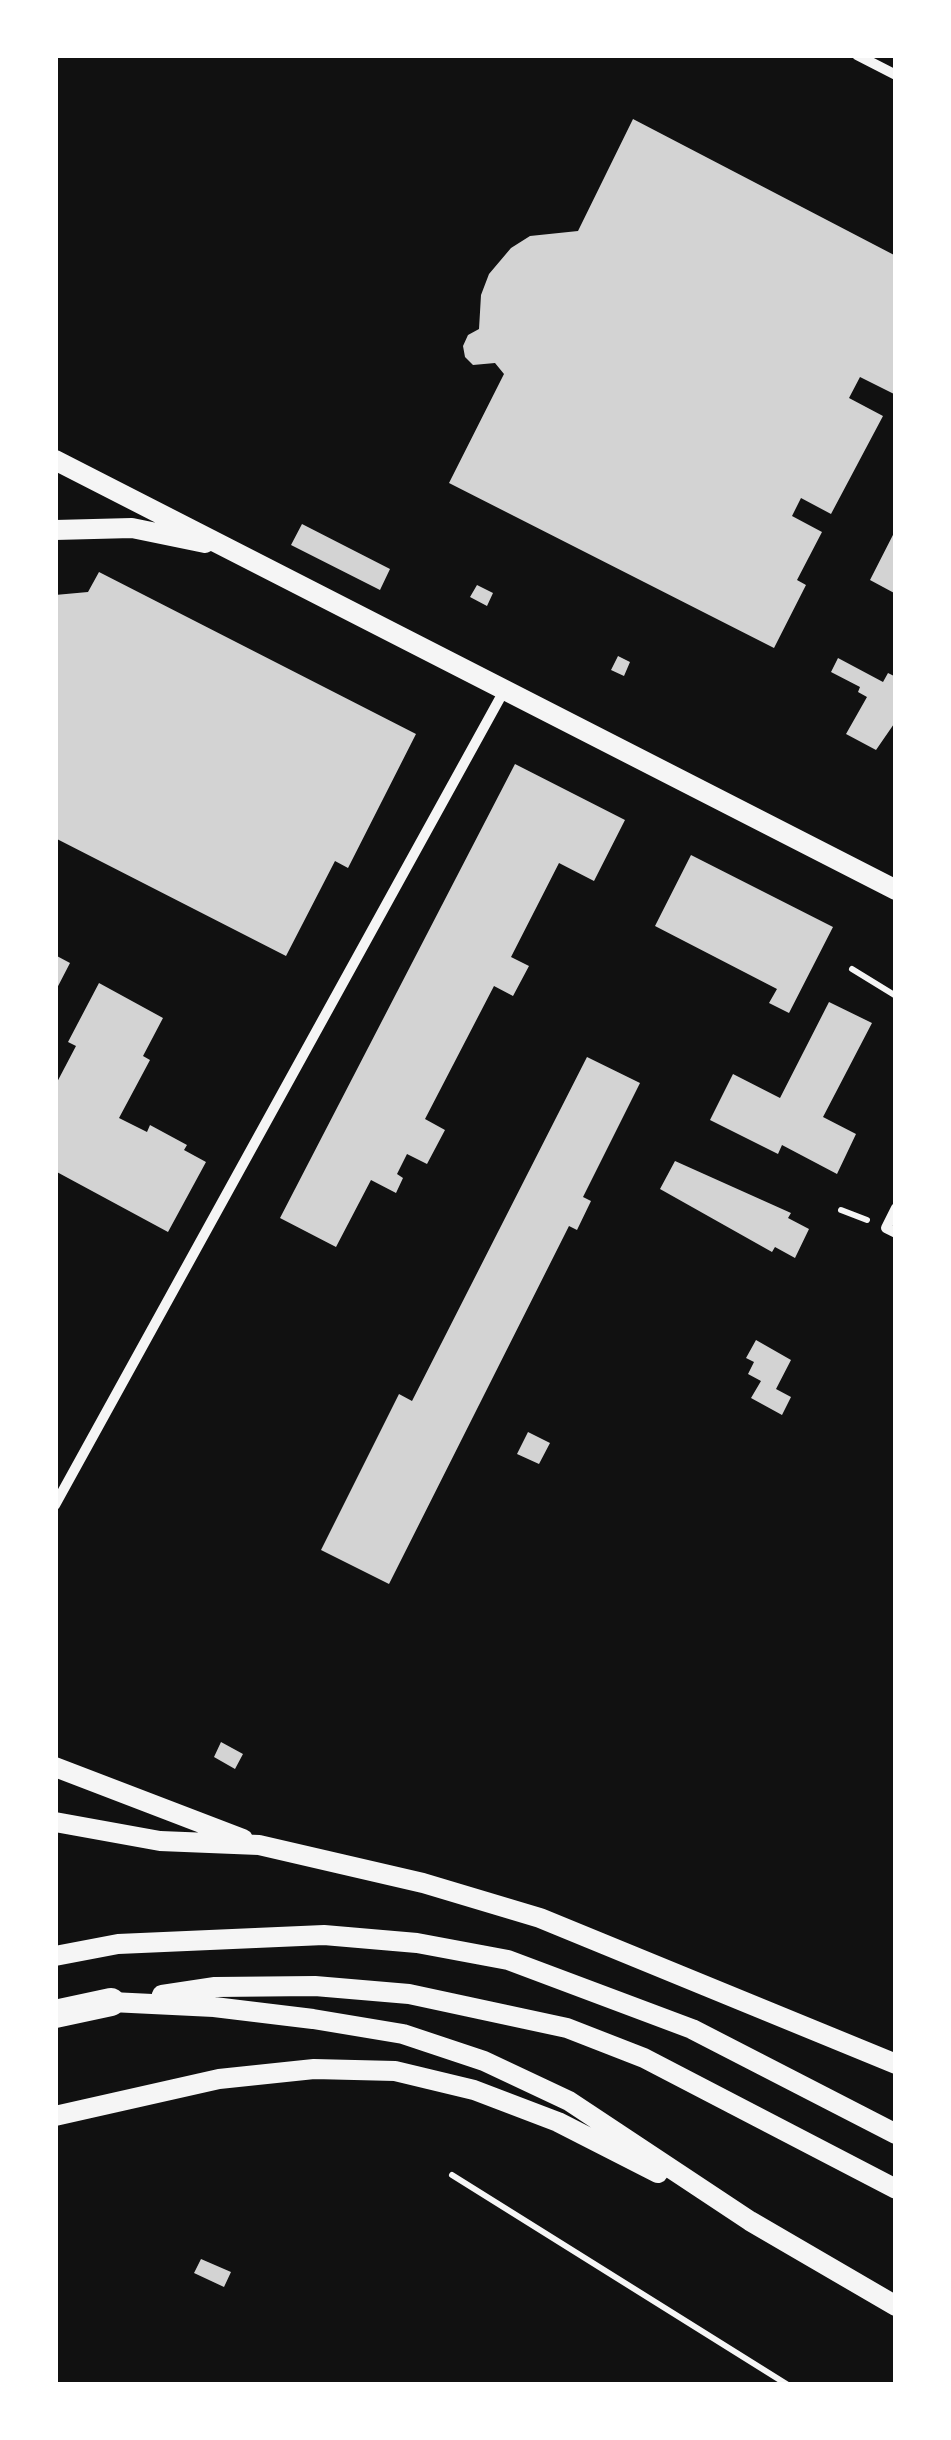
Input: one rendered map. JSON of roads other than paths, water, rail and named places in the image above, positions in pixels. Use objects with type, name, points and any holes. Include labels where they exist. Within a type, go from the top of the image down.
[{"type":"highway","points":[[55,2014],[111,2002]]},
{"type":"main road","points":[[55,460],[896,890]]},
{"type":"main road","points":[[55,530],[132,528],[231,548]]},
{"type":"main road","points":[[55,1767],[259,1845],[424,1883],[540,1918],[896,2064]]},
{"type":"main road","points":[[55,1822],[160,1842],[259,1845]]},
{"type":"main road","points":[[55,1956],[118,1944],[324,1934],[417,1943],[508,1960],[692,2029],[896,2134]]},
{"type":"main road","points":[[111,2002],[215,1987],[315,1986],[488,2008],[567,2028],[644,2058],[896,2189]]},
{"type":"main road","points":[[111,2002],[214,2007],[313,2019],[403,2034],[484,2062],[569,2101],[750,2220],[896,2306]]},
{"type":"main road","points":[[55,2116],[219,2080],[314,2069],[395,2071],[474,2090],[558,2122],[750,2220]]},
{"type":"street","points":[[857,55],[896,75]]},
{"type":"street","points":[[55,1506],[506,688]]},
{"type":"street","points":[[896,1208],[886,1228],[896,1233]]}]
